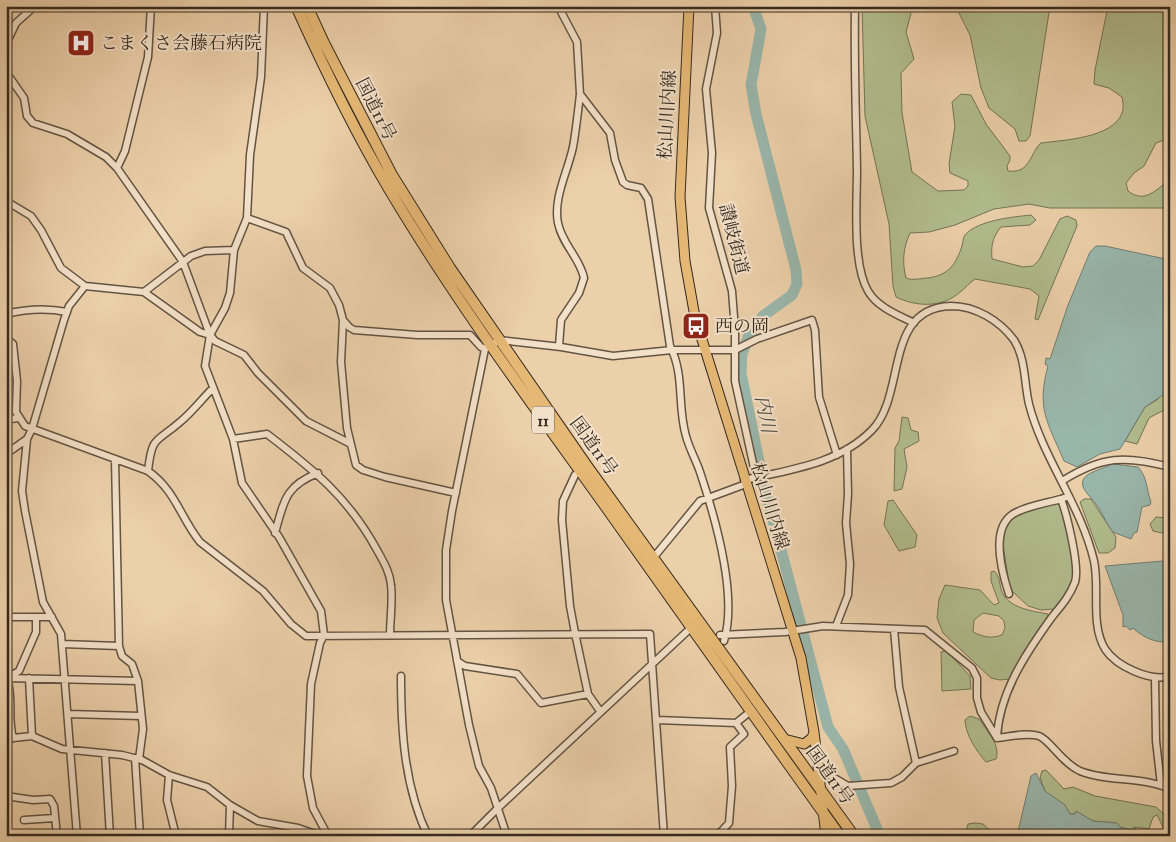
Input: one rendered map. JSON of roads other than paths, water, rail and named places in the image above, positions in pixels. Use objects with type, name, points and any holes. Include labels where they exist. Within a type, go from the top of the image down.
[{"type":"highway","name":"国道11号","points":[[296,6],[323,66],[389,188],[492,344],[584,468],[695,625],[784,739],[854,836]]},
{"type":"highway","name":"国道11号","points":[[307,6],[392,175],[492,344]]},
{"type":"highway","name":"国道11号","points":[[584,468],[654,557],[750,711],[840,836]]},
{"type":"main road","name":"松山川内線","points":[[689,6],[681,164],[681,220],[690,293],[704,351],[794,629],[814,732],[826,836]]},
{"type":"main road","points":[[784,739],[804,744],[812,738],[814,732]]},
{"type":"street","points":[[6,44],[9,30],[34,6]]},
{"type":"street","points":[[117,168],[125,151],[148,57],[151,6]]},
{"type":"street","points":[[264,6],[261,77],[251,146],[247,218],[234,250],[230,293],[225,308],[210,335],[204,366],[233,439],[242,483],[275,532],[321,611],[324,635],[320,642],[311,684],[307,776],[313,808],[328,836]]},
{"type":"street","points":[[558,6],[577,42],[580,94],[573,148],[558,204],[558,221],[562,236],[578,261],[584,278],[579,293],[561,320],[559,346]]},
{"type":"street","name":"讃岐街道","points":[[715,6],[717,33],[706,89],[712,153],[709,208],[732,291],[738,349],[736,395],[757,477]]},
{"type":"street","points":[[855,6],[858,227],[861,273],[868,292],[875,300],[890,311],[914,323]]},
{"type":"street","points":[[6,72],[24,98],[27,116],[32,123],[67,134],[106,157],[117,168],[183,262],[210,335],[215,341],[244,355],[258,373],[306,421],[349,443]]},
{"type":"street","points":[[580,94],[610,133],[615,160],[623,182],[627,185],[641,188],[648,199],[672,350],[678,363],[685,435],[707,497],[728,586],[723,637],[836,626],[925,630],[972,668],[977,678],[977,698],[981,712],[997,738]]},
{"type":"street","points":[[6,201],[31,216],[41,230],[61,268],[85,286],[144,292],[200,332],[210,335]]},
{"type":"street","points":[[247,218],[286,232],[303,268],[330,288],[339,305],[343,320],[341,362],[349,443],[356,464],[363,470],[456,493]]},
{"type":"street","points":[[144,292],[191,256],[205,251],[234,250]]},
{"type":"street","points":[[77,836],[61,634],[43,602],[24,511],[22,491],[27,439],[67,312],[85,286]]},
{"type":"street","points":[[654,557],[700,501],[757,477],[801,468],[837,454],[847,449],[874,428],[888,406],[901,343],[914,323],[927,313],[953,306],[980,313],[1004,329],[1019,349],[1035,422],[1069,496],[1094,561],[1099,633],[1104,648],[1120,663],[1155,678],[1170,676]]},
{"type":"street","points":[[6,314],[21,310],[50,309],[67,312]]},
{"type":"street","points":[[343,320],[348,327],[354,330],[418,335],[470,335],[481,347],[492,344],[559,346],[613,356],[672,350],[738,349],[758,339],[812,320],[815,330],[819,397],[837,454]]},
{"type":"street","points":[[8,340],[13,344],[18,418],[26,426],[148,472],[172,494],[192,533],[200,542],[263,591],[291,624],[306,636],[650,634],[664,836]]},
{"type":"street","points":[[492,344],[456,493],[446,550],[446,600],[479,766],[499,807],[507,836]]},
{"type":"street","points":[[148,472],[150,454],[158,438],[181,422],[212,388]]},
{"type":"street","points":[[6,416],[11,419],[18,418]]},
{"type":"street","points":[[233,439],[267,434],[318,474],[355,515],[385,565],[391,586],[390,635]]},
{"type":"street","points":[[6,454],[27,439]]},
{"type":"street","points":[[836,626],[848,595],[850,564],[846,523],[848,494],[847,449]]},
{"type":"street","points":[[115,459],[120,646],[122,656],[132,664],[138,681],[140,716],[143,728],[137,759],[140,836]]},
{"type":"street","points":[[1062,481],[1078,471],[1115,459],[1144,461],[1170,467]]},
{"type":"street","points":[[584,468],[575,475],[563,501],[562,520],[570,606],[575,633],[588,694],[600,712]]},
{"type":"street","points":[[275,532],[284,499],[290,490],[298,483],[318,474]]},
{"type":"street","points":[[1009,594],[1000,550],[1000,537],[1004,524],[1015,512],[1069,496]]},
{"type":"street","points":[[997,738],[998,721],[1003,700],[1010,684],[1052,618],[1066,600],[1076,580],[1070,524],[1061,499]]},
{"type":"street","points":[[6,617],[52,618]]},
{"type":"street","points":[[6,676],[19,671],[36,632],[36,618]]},
{"type":"street","points":[[470,836],[600,712],[695,625]]},
{"type":"street","points":[[894,629],[898,687],[916,763]]},
{"type":"street","points":[[62,644],[120,646]]},
{"type":"street","points":[[457,662],[465,666],[517,674],[541,703],[588,694]]},
{"type":"street","points":[[6,676],[138,681]]},
{"type":"street","points":[[6,676],[12,694],[9,740],[32,736],[62,750],[105,753],[137,759],[168,775],[207,787],[230,805],[258,821],[298,828],[321,836]]},
{"type":"street","points":[[401,676],[403,733],[416,812],[428,836]]},
{"type":"street","points":[[29,678],[32,736]]},
{"type":"street","points":[[1155,678],[1156,741],[1161,785]]},
{"type":"street","points":[[657,720],[736,723],[750,711]]},
{"type":"street","points":[[68,714],[140,716]]},
{"type":"street","points":[[717,836],[730,823],[732,786],[730,747],[744,734],[736,723]]},
{"type":"street","points":[[997,738],[1034,735],[1042,737],[1067,764],[1082,772],[1161,785],[1170,789]]},
{"type":"street","points":[[819,774],[826,773],[848,786],[891,783],[902,777],[916,763],[954,751]]},
{"type":"street","points":[[105,753],[110,836]]},
{"type":"street","points":[[168,775],[167,800],[176,836]]},
{"type":"street","points":[[6,796],[33,800],[50,799],[57,836]]},
{"type":"street","points":[[229,836],[230,805]]},
{"type":"street","points":[[24,820],[55,818]]},
{"type":"waterway","name":"内川","points":[[753,6],[761,29],[751,85],[756,114],[796,270],[797,284],[792,295],[763,316],[749,335],[742,354],[741,373],[764,486],[828,727],[843,749],[880,836]]},
{"type":"place","name":"こまくさ会藤石病院","points":[[81,43]]},
{"type":"place","name":"西の岡","points":[[696,326]]}]
